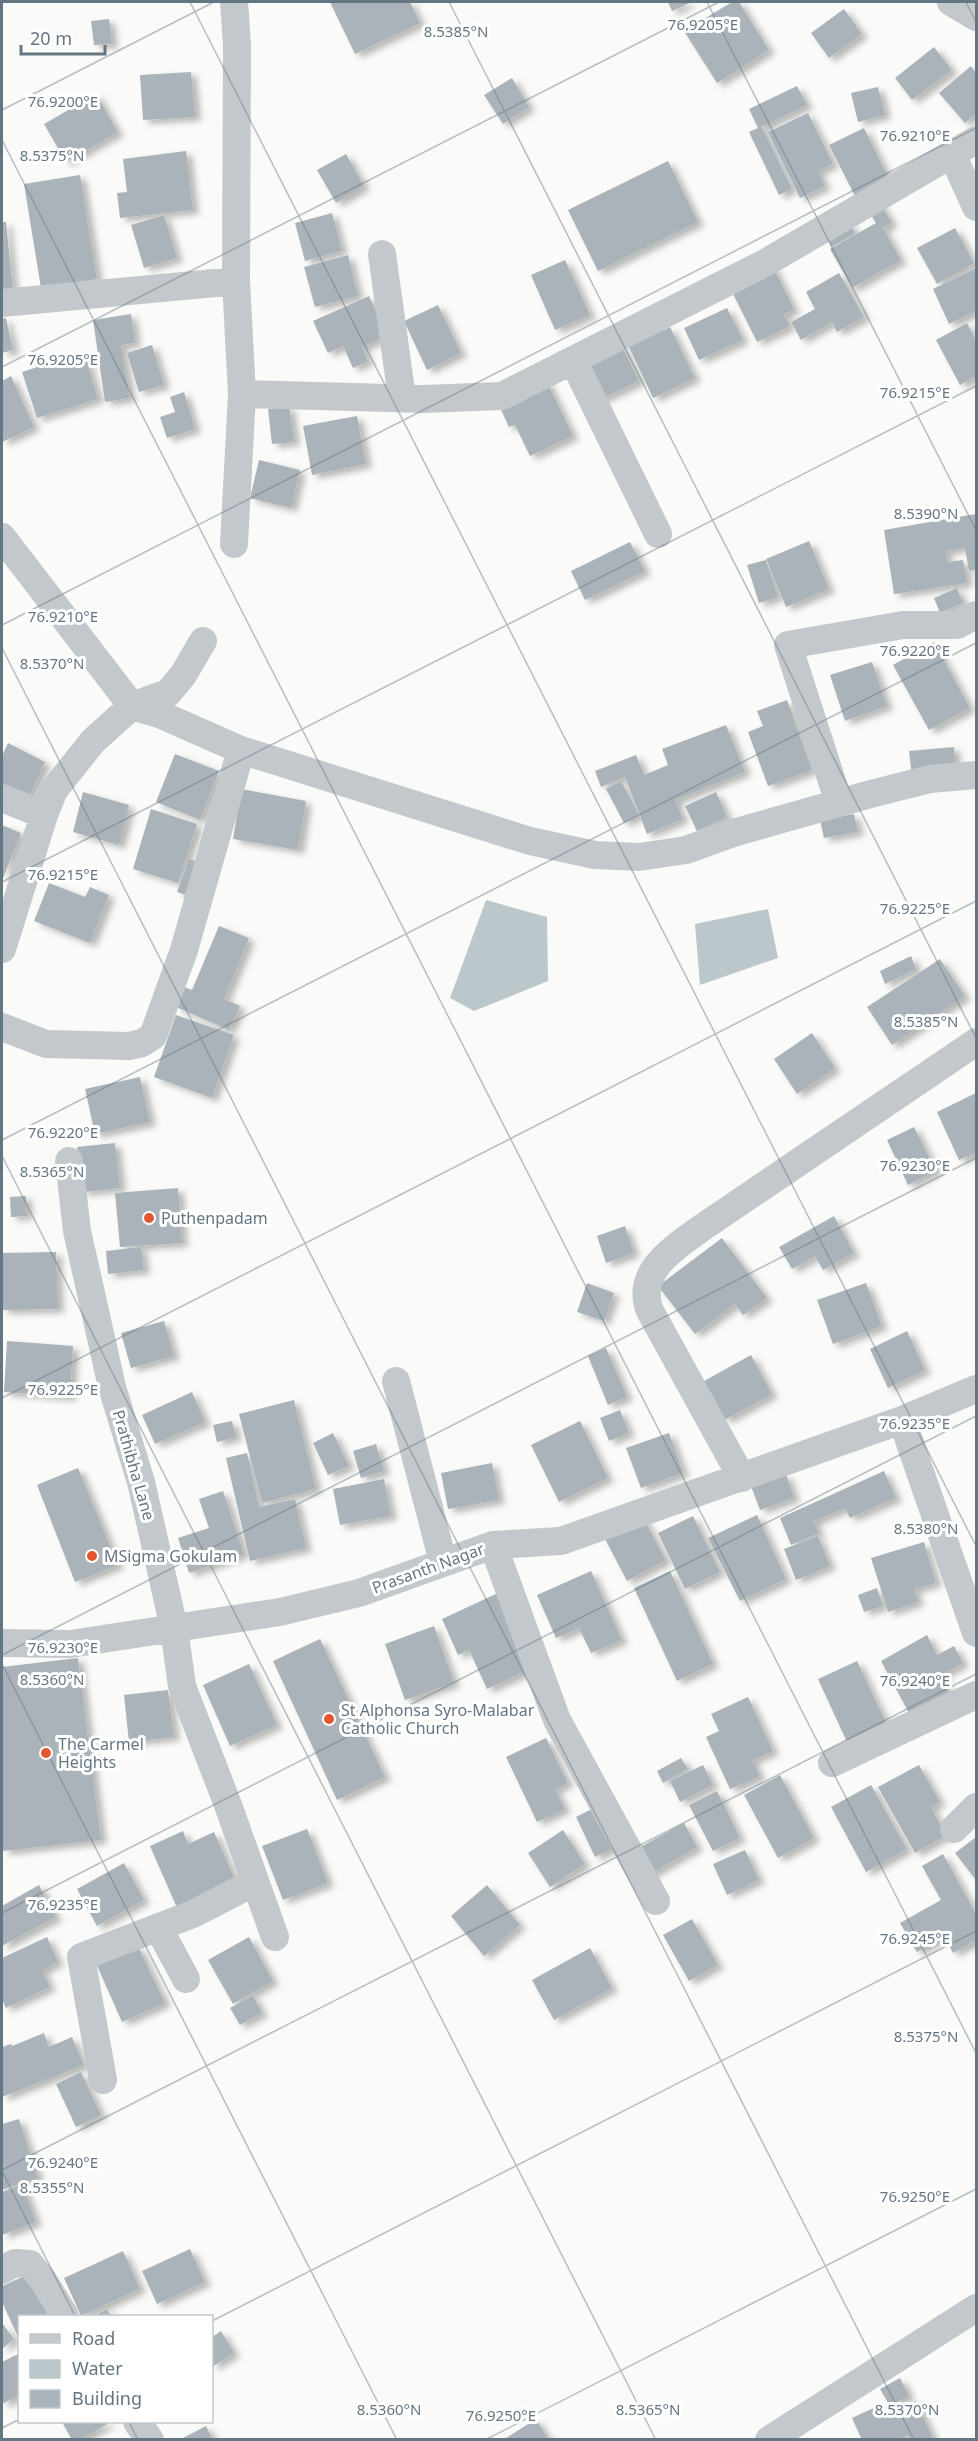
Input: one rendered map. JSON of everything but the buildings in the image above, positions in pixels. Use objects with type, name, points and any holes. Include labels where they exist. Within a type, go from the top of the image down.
[{"type":"street","points":[[234,2],[237,45],[236,281],[242,394],[234,544]]},
{"type":"street","points":[[951,2],[976,17]]},
{"type":"street","points":[[242,394],[402,398],[502,396],[765,263],[964,147],[976,207]]},
{"type":"street","points":[[382,254],[402,398]]},
{"type":"street","points":[[2,303],[236,281]]},
{"type":"street","points":[[573,360],[658,534]]},
{"type":"street","points":[[2,537],[132,706],[159,714],[241,750],[530,841],[595,855],[639,857],[686,850],[733,833],[930,779],[976,775]]},
{"type":"street","points":[[839,803],[788,645],[903,625],[957,625],[976,615]]},
{"type":"street","points":[[2,949],[54,790],[93,741],[132,706],[168,693],[183,675],[203,641]]},
{"type":"street","points":[[2,1027],[46,1044],[129,1046],[142,1043],[153,1036],[184,950],[241,750]]},
{"type":"street","points":[[2,798],[44,815]]},
{"type":"street","points":[[742,1478],[650,1311],[645,1290],[651,1274],[664,1256],[703,1227],[976,1042]]},
{"type":"street","name":"Prathibha Lane","points":[[69,1161],[77,1232],[112,1387],[141,1482],[174,1628],[182,1686],[275,1938]]},
{"type":"street","points":[[396,1381],[443,1562]]},
{"type":"street","name":"Prasanth Nagar","points":[[2,1643],[70,1644],[280,1612],[358,1593],[494,1545],[561,1542],[742,1478],[976,1389]]},
{"type":"street","points":[[902,1419],[976,1634]]},
{"type":"street","points":[[494,1545],[557,1720],[656,1901]]},
{"type":"street","points":[[832,1763],[976,1695]]},
{"type":"street","points":[[954,1829],[976,1807]]},
{"type":"street","points":[[103,2080],[81,1957],[193,1914],[255,1882]]},
{"type":"street","points":[[158,1927],[186,1979]]},
{"type":"street","points":[[2,2270],[15,2263],[30,2264],[43,2280],[64,2315]]},
{"type":"street","points":[[769,2439],[976,2308]]},
{"type":"street","points":[[138,2423],[150,2439]]},
{"type":"water","points":[[486,900],[547,917],[548,981],[474,1011],[450,998]]},
{"type":"water","points":[[768,909],[778,958],[700,985],[695,924]]},
{"type":"place","name":"Puthenpadam","points":[[149,1218]]},
{"type":"place","name":"MSigma Gokulam","points":[[92,1556]]},
{"type":"place","name":"St Alphonsa Syro-Malabar Catholic Church","points":[[329,1719]]},
{"type":"place","name":"The Carmel Heights","points":[[46,1753]]}]
